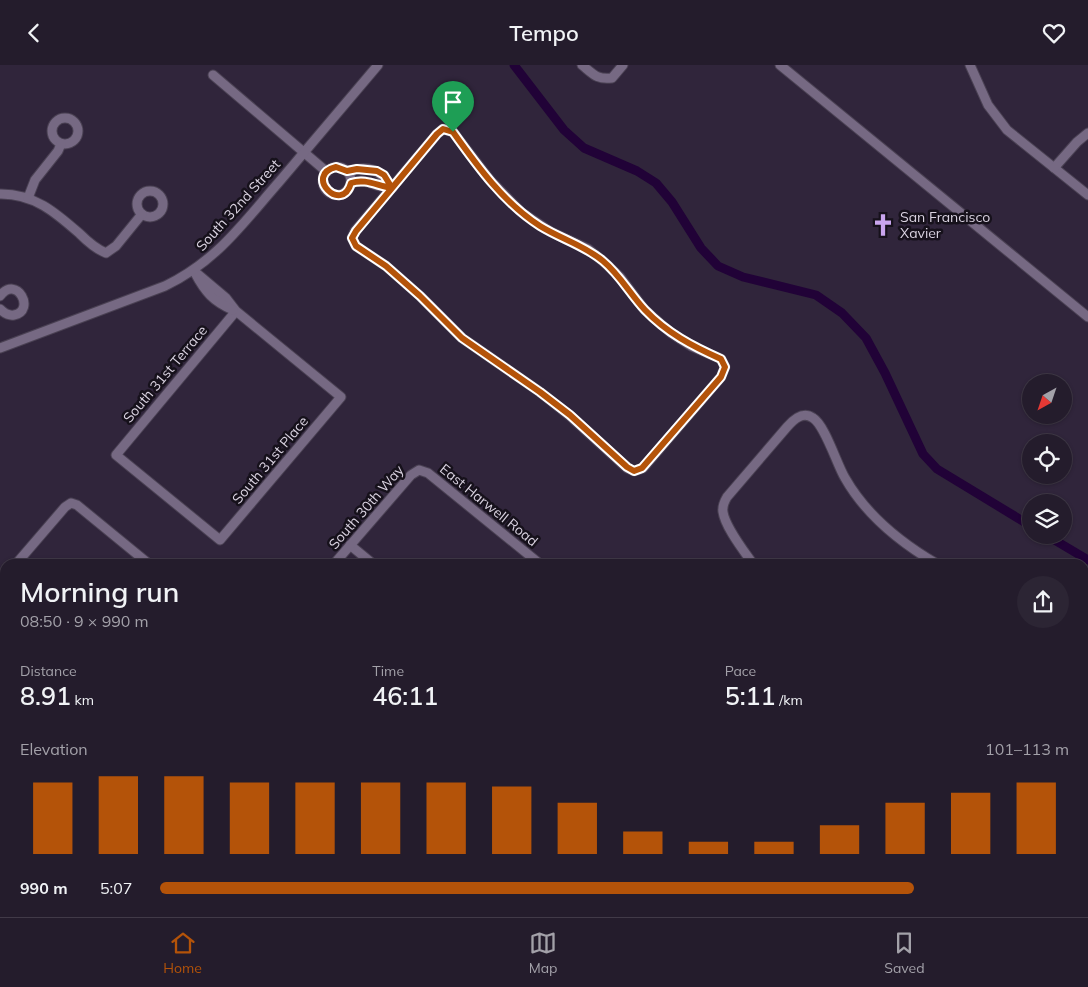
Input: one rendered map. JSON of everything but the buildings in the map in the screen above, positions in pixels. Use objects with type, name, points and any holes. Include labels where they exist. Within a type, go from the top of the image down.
[{"type":"street","name":"South 32nd Street","points":[[0,348],[165,286],[194,271],[224,246],[378,65]]},
{"type":"street","points":[[582,65],[595,77],[603,79],[612,78],[623,65]]},
{"type":"street","points":[[780,65],[1088,317]]},
{"type":"street","points":[[970,65],[994,114],[1008,130],[1088,195]]},
{"type":"street","points":[[213,75],[327,172]]},
{"type":"street","points":[[443,129],[453,132],[490,181],[521,212],[551,232],[588,249],[620,277],[644,309],[671,333],[691,346],[721,359],[725,367],[721,377],[642,468],[634,471],[627,467],[570,415],[462,338],[420,296],[386,266],[356,246],[352,238],[356,231],[392,188],[437,134],[443,129]]},
{"type":"street","points":[[1054,168],[1077,142],[1088,133]]},
{"type":"street","points":[[28,198],[35,180],[58,151],[61,144]]},
{"type":"street","points":[[347,171],[350,175],[351,183],[347,191],[343,193],[330,193],[324,186],[323,181],[327,172],[336,167],[347,171],[357,169],[377,171],[384,175],[392,188]]},
{"type":"street","points":[[351,183],[360,180],[392,188]]},
{"type":"street","points":[[0,196],[13,194],[28,198],[53,210],[92,245],[106,253],[116,246],[142,214]]},
{"type":"street","points":[[194,271],[217,295],[236,311]]},
{"type":"street","points":[[0,309],[6,314],[14,315],[21,311],[24,302],[22,294],[14,289],[1,293]]},
{"type":"street","name":"South 31st Place","points":[[220,540],[341,397],[236,311]]},
{"type":"street","name":"South 31st Terrace","points":[[220,540],[116,455],[236,311]]},
{"type":"street","points":[[750,559],[730,529],[723,514],[723,505],[727,497],[794,419],[805,415],[811,416],[817,421],[824,431],[845,479],[868,510],[906,544],[929,559]]},
{"type":"street","name":"South 30th Way","points":[[338,559],[411,475],[419,470]]},
{"type":"street","name":"East Harwell Road","points":[[419,470],[428,473],[534,559]]},
{"type":"street","points":[[20,559],[65,507],[71,503],[78,505],[143,559]]},
{"type":"street","points":[[350,545],[367,559]]},
{"type":"waterway","points":[[514,65],[564,130],[584,148],[637,171],[656,183],[672,202],[701,248],[718,266],[743,277],[816,295],[842,313],[866,338],[885,373],[923,454],[937,469],[1022,521]]},
{"type":"waterway","points":[[1061,544],[1086,559]]},
{"type":"place","name":"San Francisco Xavier","points":[[883,225]]},
{"type":"route","points":[[453,132],[443,129],[437,134],[392,188],[384,175],[377,171],[357,169],[347,171],[336,167],[327,172],[323,181],[324,186],[330,193],[334,194],[339,195],[347,191],[351,183],[360,180],[392,188],[356,231],[352,238],[356,246],[386,266],[420,296],[462,338],[570,415],[627,467],[634,471],[642,468],[721,377],[725,367],[721,359],[691,346],[671,333],[644,309],[620,277],[588,249],[551,232],[521,212],[490,181],[453,132]]}]
